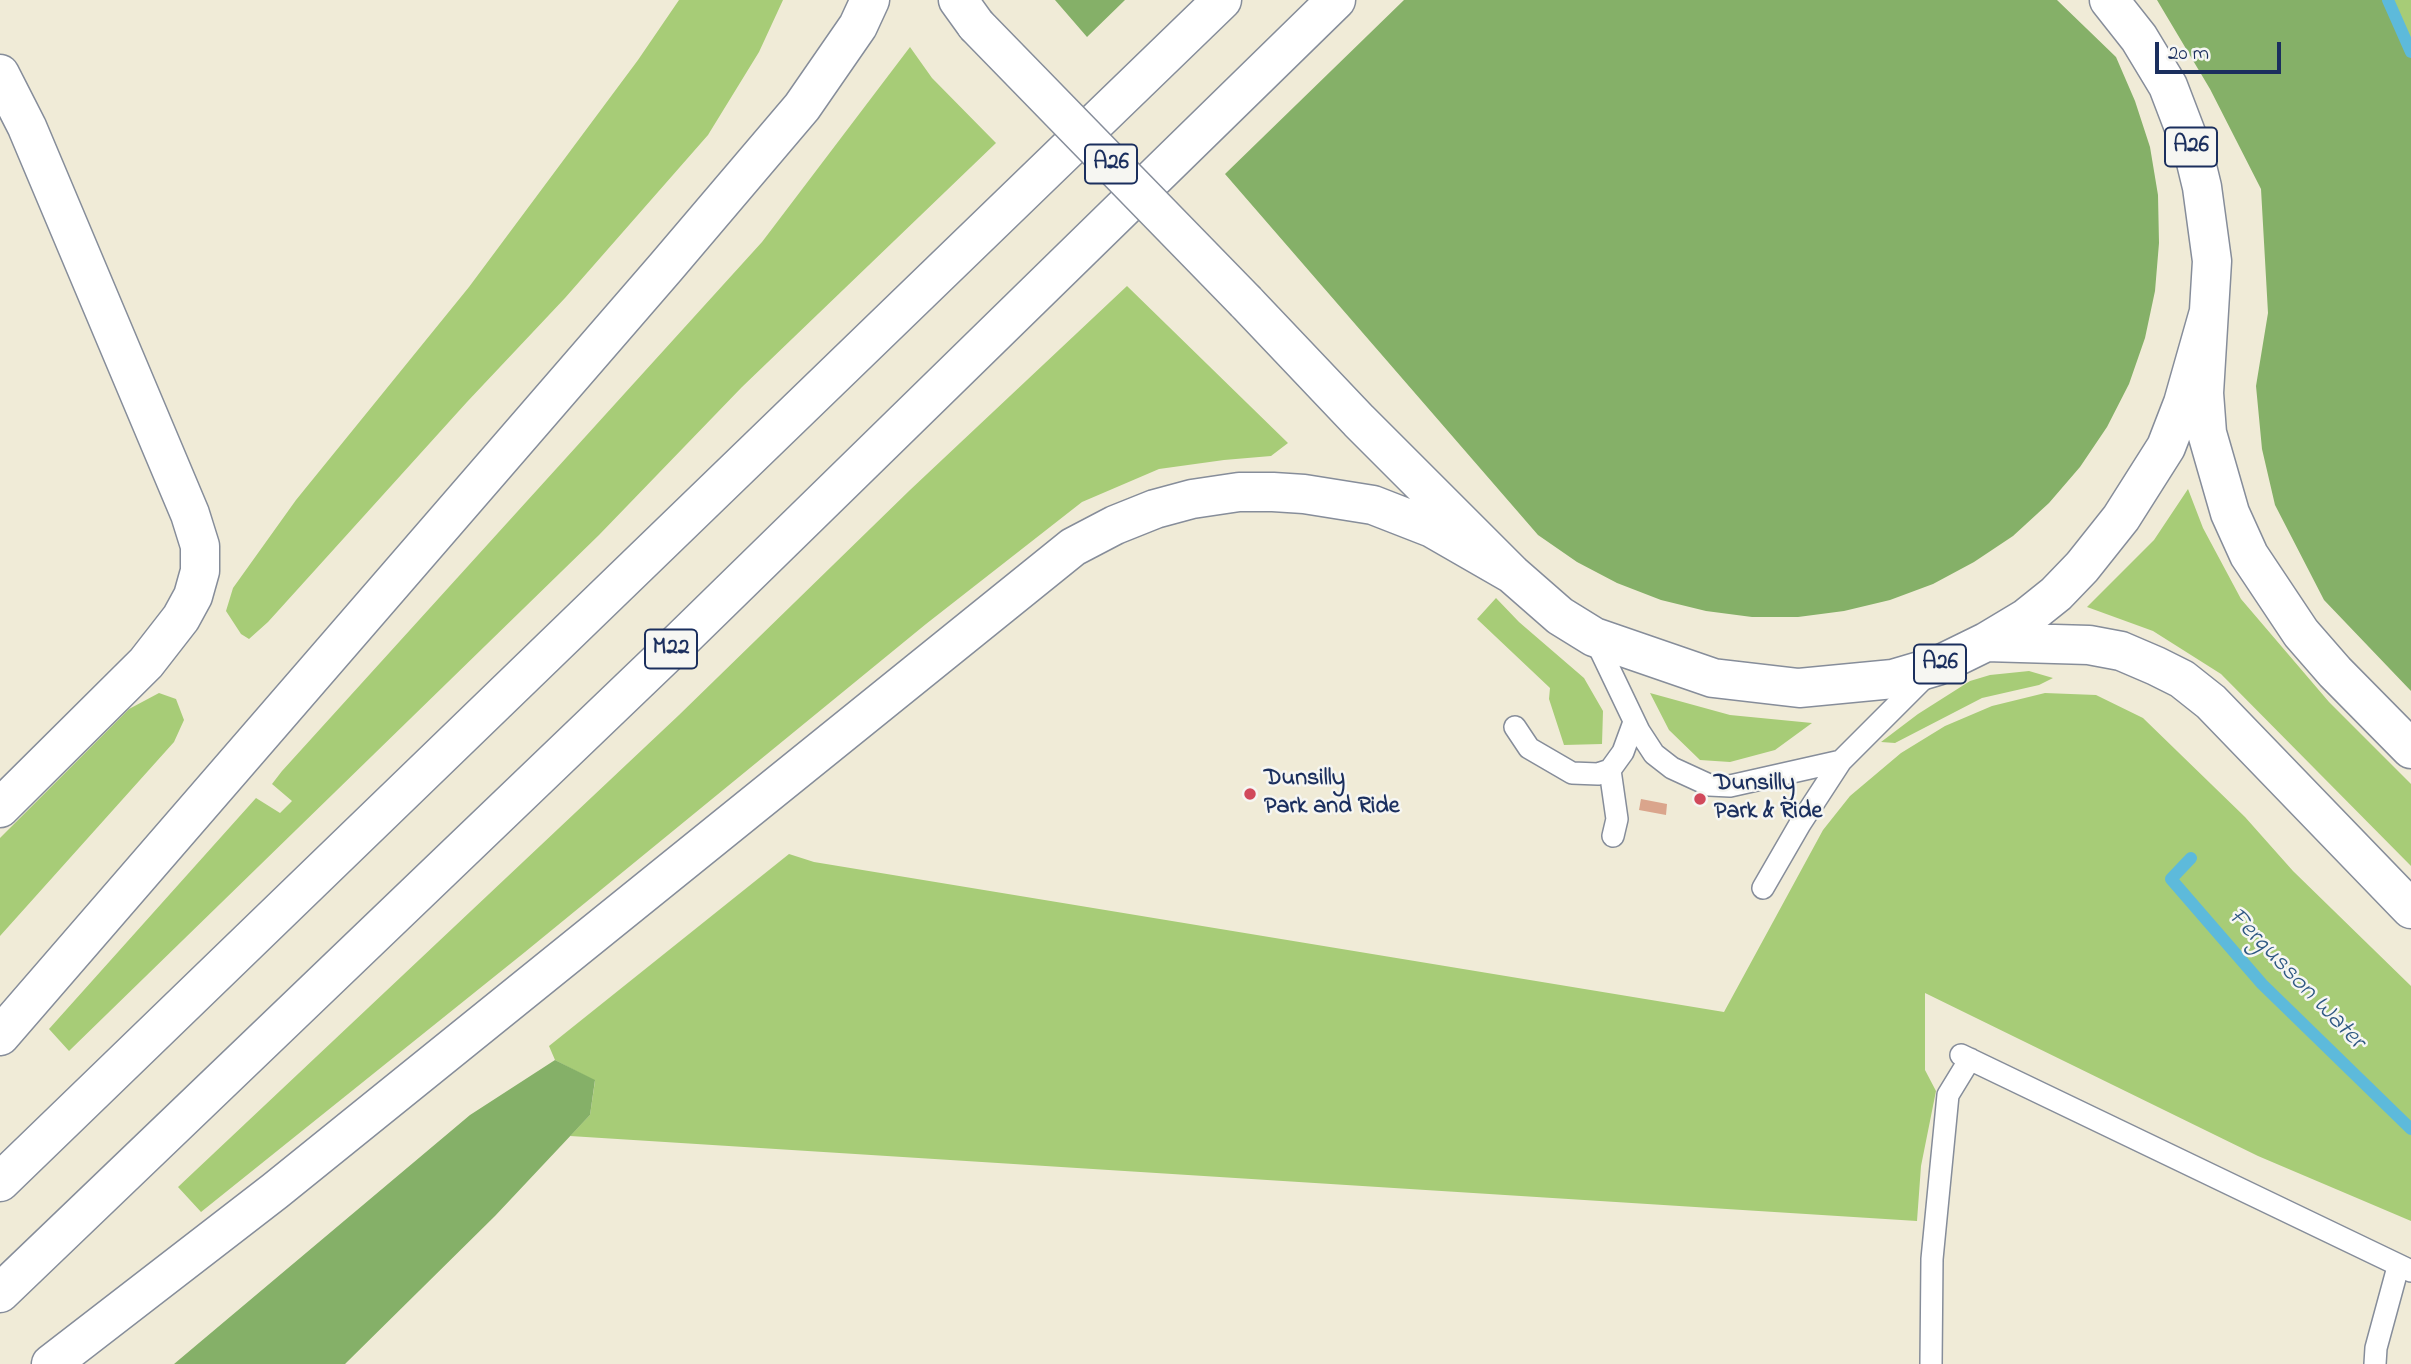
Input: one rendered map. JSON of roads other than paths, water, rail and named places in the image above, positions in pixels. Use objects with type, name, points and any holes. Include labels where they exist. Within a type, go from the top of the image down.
[{"type":"main road","points":[[0,1035],[802,107],[858,26],[870,0]]},
{"type":"main road","points":[[0,1182],[1222,0]]},
{"type":"main road","name":"M22","points":[[0,1293],[690,631],[1336,0]]},
{"type":"main road","name":"A26","points":[[2109,0],[2139,38],[2168,86],[2194,154],[2202,187],[2212,261],[2204,394],[2207,433],[2230,513],[2249,555],[2301,633],[2335,673],[2411,749]]},
{"type":"main road","name":"A26","points":[[967,13],[1359,421],[1512,574],[1560,617],[1594,637],[1713,678],[1799,688],[1893,678],[1937,666],[1986,642],[2026,618],[2056,594],[2082,567],[2121,518],[2166,447],[2183,403],[2208,314]]},
{"type":"main road","points":[[0,74],[27,127],[190,514],[200,547],[200,571],[193,596],[146,663],[0,808]]},
{"type":"main road","points":[[51,1364],[275,1191],[1073,547],[1154,509],[1192,499],[1239,492],[1273,492],[1373,505],[1432,527],[1512,574]]},
{"type":"main road","name":"A26","points":[[1986,642],[2089,645],[2121,651],[2182,679],[2211,702],[2241,732],[2411,909]]},
{"type":"lane","points":[[1594,637],[1634,722],[1654,754],[1672,768],[1709,785],[1730,786],[1841,761]]},
{"type":"lane","points":[[1763,888],[1841,761],[1937,666]]},
{"type":"lane","points":[[1515,727],[1530,748],[1572,773],[1598,774],[1610,770],[1623,752],[1634,722]]},
{"type":"lane","points":[[1610,770],[1616,819],[1613,836]]},
{"type":"lane","points":[[1931,1364],[1932,1259],[1948,1095],[1966,1057],[2404,1269],[2376,1348],[2375,1364]]},
{"type":"waterway","name":"Fergusson Water","points":[[2388,0],[2411,52]]},
{"type":"waterway","name":"Fergusson Water","points":[[2191,858],[2171,879],[2262,984],[2411,1129]]},
{"type":"place","name":"Dunsilly Park and Ride","points":[[1250,794]]},
{"type":"place","name":"Dunsilly Park & Ride","points":[[1700,799]]}]
